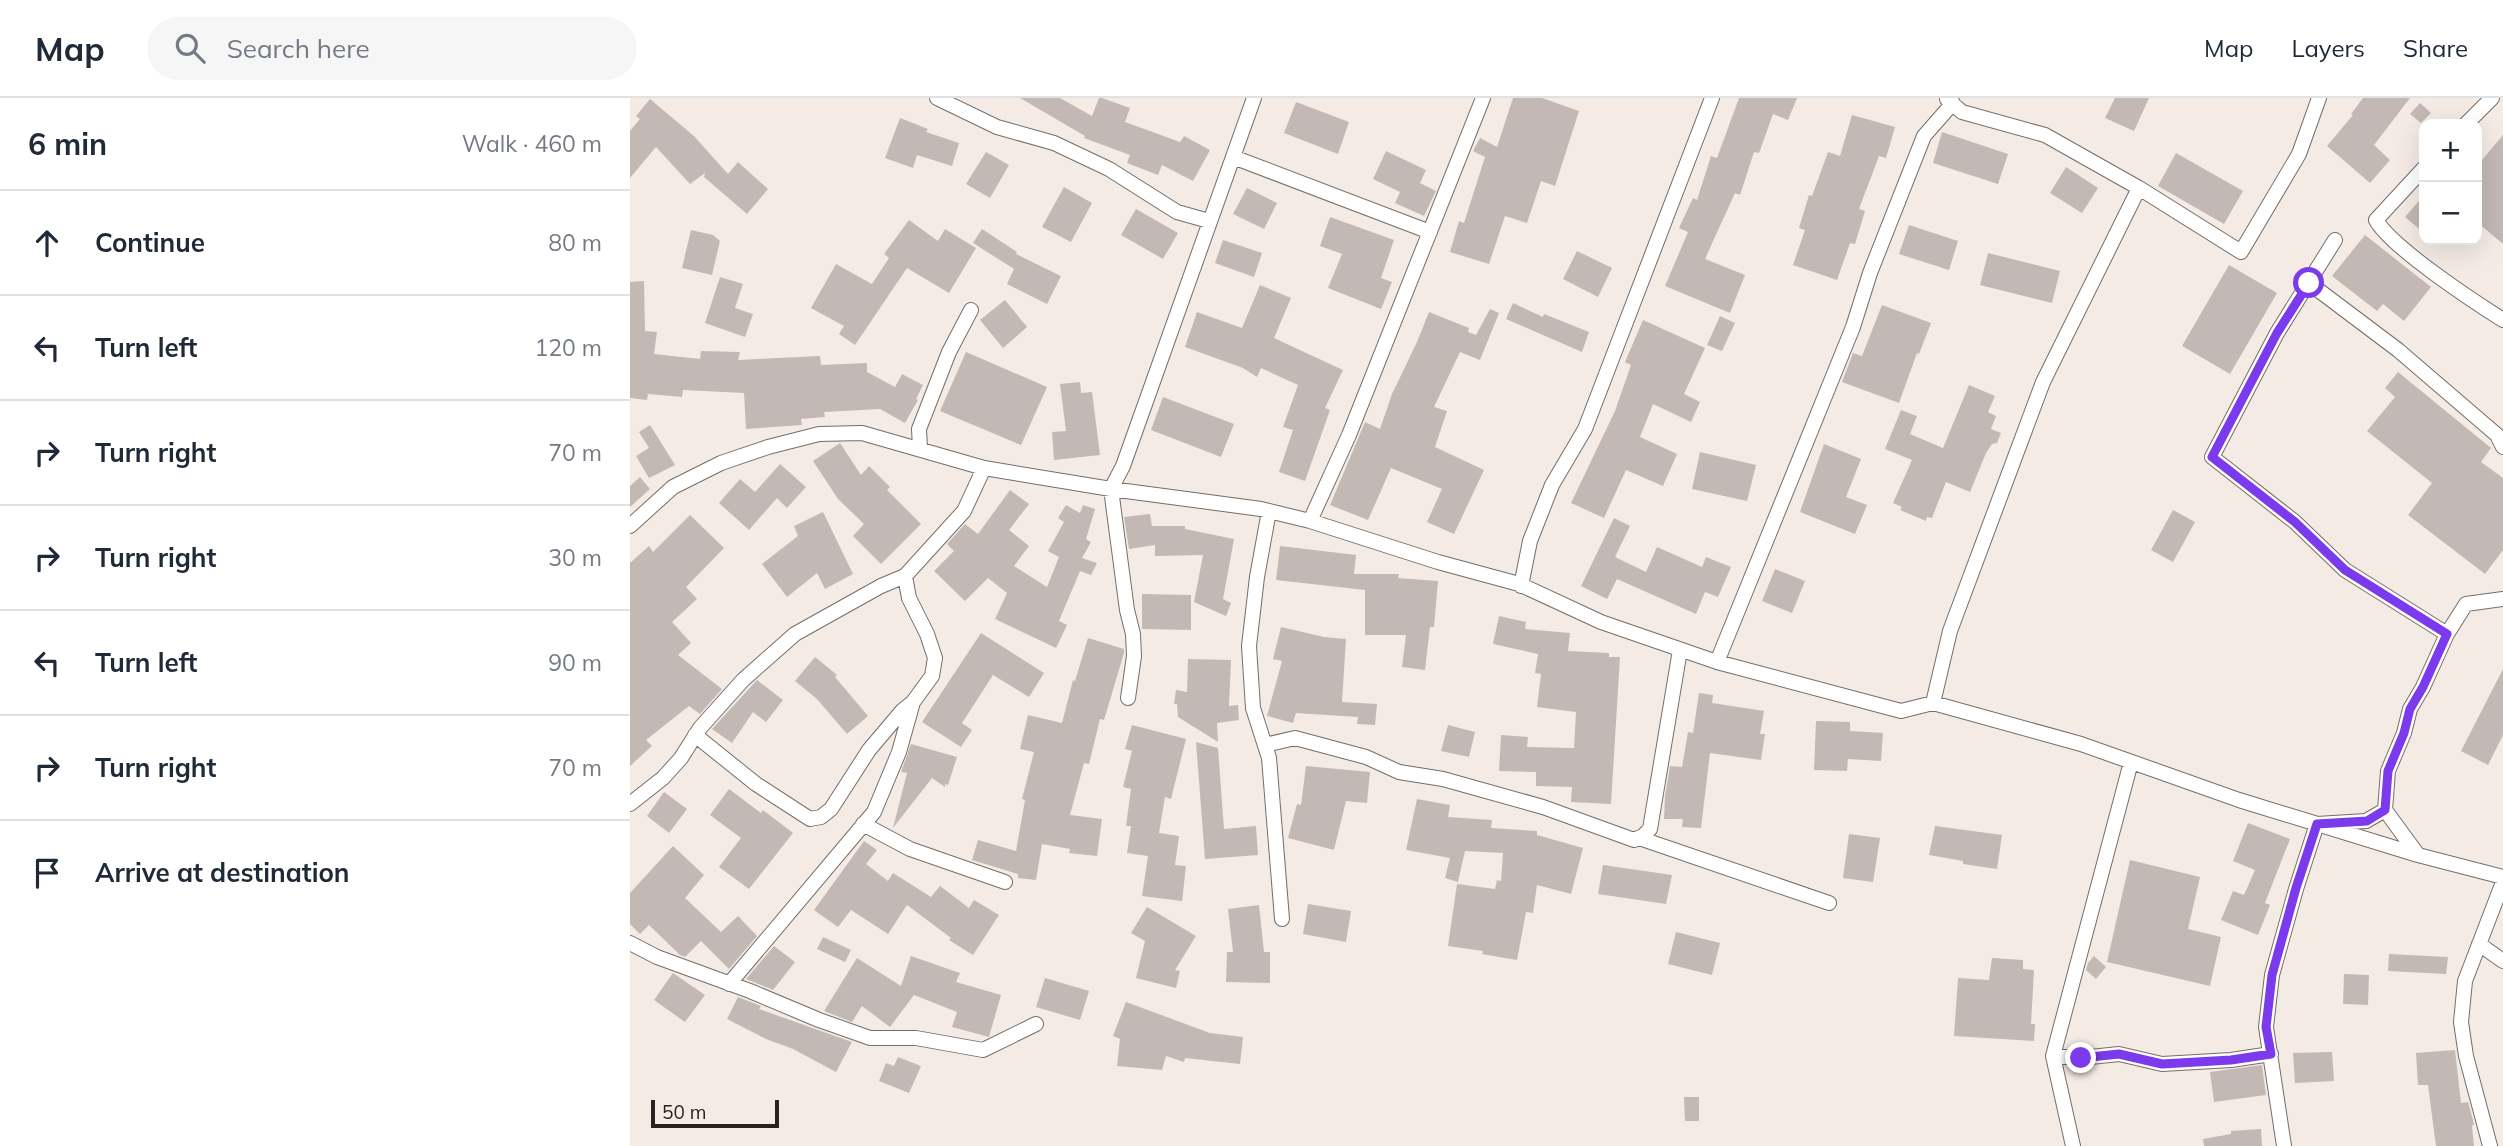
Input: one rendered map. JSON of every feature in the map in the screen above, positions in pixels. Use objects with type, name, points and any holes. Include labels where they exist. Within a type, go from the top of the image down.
[{"type":"street","points":[[937,98],[997,127],[1054,143],[1109,169],[1177,212],[1209,221]]},
{"type":"street","points":[[1128,698],[1134,656],[1133,634],[1127,610],[1111,489],[1123,466],[1254,98]]},
{"type":"street","points":[[1310,521],[1349,435],[1483,98]]},
{"type":"street","points":[[1521,586],[1530,541],[1552,485],[1585,429],[1712,98]]},
{"type":"street","points":[[1717,662],[1853,327],[1870,273],[1924,136],[1950,100],[1962,112],[2045,135],[2139,188],[2241,252],[2299,154],[2319,98]]},
{"type":"street","points":[[2471,119],[2492,98]]},
{"type":"street","points":[[1233,157],[1430,232]]},
{"type":"street","points":[[2419,173],[2376,220],[2382,230],[2425,265],[2503,320]]},
{"type":"street","points":[[1933,703],[1950,631],[2043,382],[2139,188]]},
{"type":"street","points":[[2335,240],[2277,333],[2212,457],[2295,522],[2345,570],[2447,634]]},
{"type":"street","points":[[2309,283],[2398,350],[2497,435],[2503,447]]},
{"type":"street","points":[[920,449],[919,429],[948,352],[971,310]]},
{"type":"street","points":[[630,526],[673,487],[721,463],[819,434],[862,433],[984,468],[1269,511],[1310,521],[1521,586],[1601,622],[1717,662],[1901,711],[1933,703],[2081,744],[2317,824],[2503,879],[2465,981],[2461,1023],[2466,1056],[2490,1146]]},
{"type":"street","points":[[630,804],[663,778],[681,758],[695,735],[743,680],[794,634],[881,586],[905,576],[964,511],[984,468]]},
{"type":"street","points":[[1269,511],[1257,577],[1249,646],[1253,708],[1269,758],[1282,919]]},
{"type":"street","points":[[729,984],[747,966],[874,812],[899,752],[914,702],[932,676],[935,658],[927,634],[909,598],[905,576]]},
{"type":"street","points":[[2418,855],[2385,810],[2388,771],[2404,733],[2410,709],[2447,634],[2466,604],[2503,599]]},
{"type":"street","points":[[1265,745],[1295,738],[1366,757],[1399,772],[1443,779],[1543,807],[1634,840],[1650,829],[1665,726],[1680,650]]},
{"type":"street","points":[[695,735],[756,783],[810,819],[821,817],[831,809],[869,750],[902,710],[914,702]]},
{"type":"street","points":[[2073,1146],[2053,1056],[2131,762]]},
{"type":"street","points":[[2317,824],[2367,821],[2385,810]]},
{"type":"street","points":[[863,824],[910,849],[1005,882]]},
{"type":"street","points":[[2284,1146],[2266,1027],[2272,975],[2317,824]]},
{"type":"street","points":[[1639,838],[1829,903]]},
{"type":"street","points":[[630,943],[657,957],[870,1038],[916,1038],[983,1050],[1036,1024]]},
{"type":"street","points":[[2479,944],[2503,961]]},
{"type":"street","points":[[2053,1056],[2081,1058],[2119,1054],[2162,1064],[2231,1060],[2271,1054]]},
{"type":"building","points":[[1020,98],[1060,98],[1092,116],[1099,98],[1102,98],[1130,108],[1125,122],[1180,142],[1184,136],[1210,150],[1193,181],[1162,165],[1158,175],[1127,163],[1130,155],[1084,138],[1085,136]]},
{"type":"building","points":[[1513,98],[1542,98],[1579,111],[1555,186],[1541,181],[1527,223],[1505,216],[1489,264],[1450,252],[1459,221],[1464,223],[1485,157],[1473,151],[1480,138],[1497,147]]},
{"type":"building","points":[[1739,98],[1797,98],[1788,120],[1773,114],[1759,153],[1754,152],[1740,195],[1735,193],[1705,259],[1745,275],[1730,313],[1665,286],[1688,232],[1679,228],[1693,198],[1697,200],[1711,156],[1717,158]]},
{"type":"building","points":[[2115,98],[2149,98],[2134,131],[2105,118]]},
{"type":"building","points":[[2363,98],[2410,98],[2374,145],[2390,160],[2370,183],[2327,146],[2353,115],[2351,114]]},
{"type":"building","points":[[650,99],[694,136],[728,174],[738,162],[768,189],[747,214],[704,177],[705,173],[690,184],[656,147],[630,178],[630,131],[640,119],[636,116]]},
{"type":"building","points":[[1296,102],[1349,122],[1338,154],[1284,133]]},
{"type":"building","points":[[2420,103],[2431,113],[2419,121],[2410,114]]},
{"type":"building","points":[[1852,115],[1895,127],[1886,158],[1879,156],[1859,209],[1865,211],[1855,244],[1850,243],[1837,280],[1793,265],[1805,230],[1799,228],[1809,195],[1812,196],[1828,152],[1840,156]]},
{"type":"building","points":[[900,118],[928,129],[926,132],[959,143],[952,166],[917,155],[913,168],[885,158]]},
{"type":"building","points":[[1942,132],[2008,154],[1998,184],[1933,163]]},
{"type":"building","points":[[2503,135],[2503,244],[2482,226],[2482,160]]},
{"type":"building","points":[[1386,151],[1426,170],[1420,183],[1436,191],[1424,216],[1395,203],[1400,192],[1373,179]]},
{"type":"building","points":[[986,152],[1009,165],[990,198],[966,184]]},
{"type":"building","points":[[2176,153],[2243,191],[2224,224],[2158,186]]},
{"type":"building","points":[[2066,167],[2098,188],[2082,213],[2050,193]]},
{"type":"building","points":[[1064,187],[1092,203],[1071,242],[1042,227]]},
{"type":"building","points":[[1247,188],[1277,203],[1264,229],[1233,214]]},
{"type":"building","points":[[2419,201],[2419,229],[2405,217]]},
{"type":"building","points":[[1136,209],[1178,233],[1163,259],[1121,235]]},
{"type":"building","points":[[1330,217],[1394,240],[1381,278],[1392,282],[1381,309],[1328,288],[1342,254],[1320,246]]},
{"type":"building","points":[[909,220],[938,241],[945,229],[976,248],[949,293],[907,268],[855,345],[839,334],[844,326],[811,308],[836,264],[872,284],[889,258],[884,254]]},
{"type":"building","points":[[1909,225],[1958,241],[1949,270],[1899,254]]},
{"type":"building","points":[[982,229],[1017,252],[1016,254],[1061,276],[1047,304],[1007,284],[1014,269],[973,243]]},
{"type":"building","points":[[691,230],[713,235],[720,241],[712,275],[682,268]]},
{"type":"building","points":[[2365,235],[2431,287],[2404,321],[2383,304],[2377,311],[2332,276]]},
{"type":"building","points":[[1223,240],[1262,253],[1254,277],[1215,263]]},
{"type":"building","points":[[1577,251],[1612,268],[1598,297],[1563,279]]},
{"type":"building","points":[[1988,253],[2060,271],[2052,303],[1980,285]]},
{"type":"building","points":[[2229,265],[2277,293],[2230,374],[2182,346]]},
{"type":"building","points":[[720,277],[743,284],[735,308],[753,314],[745,337],[705,323]]},
{"type":"building","points":[[644,281],[645,331],[657,332],[654,354],[700,359],[701,351],[740,352],[738,360],[820,356],[821,365],[867,363],[867,372],[895,387],[902,374],[923,385],[916,399],[918,400],[905,423],[880,409],[824,412],[825,417],[801,419],[802,425],[746,429],[744,393],[683,390],[682,397],[648,394],[647,400],[630,398],[630,282]]},
{"type":"building","points":[[1260,285],[1291,298],[1274,338],[1343,370],[1325,408],[1330,410],[1305,481],[1279,472],[1293,430],[1283,427],[1298,385],[1261,368],[1257,377],[1243,368],[1185,347],[1197,312],[1242,328]]},
{"type":"building","points":[[1005,300],[1027,327],[1003,348],[980,320]]},
{"type":"building","points":[[1513,303],[1543,317],[1544,314],[1589,332],[1582,352],[1506,319]]},
{"type":"building","points":[[1882,305],[1931,323],[1899,403],[1842,382],[1853,353],[1862,356]]},
{"type":"building","points":[[1490,309],[1499,313],[1480,360],[1460,352],[1434,407],[1447,411],[1435,447],[1484,470],[1454,534],[1427,522],[1442,489],[1391,468],[1368,520],[1330,505],[1365,422],[1380,429],[1392,394],[1429,312],[1469,328],[1468,332],[1476,335]]},
{"type":"building","points":[[1720,316],[1735,323],[1722,351],[1707,345]]},
{"type":"building","points":[[1643,320],[1705,348],[1684,394],[1700,402],[1691,422],[1653,404],[1640,437],[1677,454],[1663,486],[1626,470],[1604,518],[1571,503],[1615,411],[1631,365],[1625,362]]},
{"type":"building","points":[[966,352],[1047,387],[1021,445],[940,411]]},
{"type":"building","points":[[2398,372],[2491,448],[2481,462],[2503,478],[2503,550],[2485,574],[2408,515],[2432,483],[2367,431],[2395,397],[2385,388]]},
{"type":"building","points":[[1080,382],[1081,393],[1092,392],[1100,455],[1054,460],[1052,432],[1066,431],[1060,384]]},
{"type":"building","points":[[1969,385],[1995,396],[1988,412],[1996,416],[1991,429],[2001,433],[1997,443],[1992,444],[1986,453],[1970,492],[1946,482],[1932,518],[1927,517],[1926,521],[1900,510],[1902,507],[1893,503],[1912,460],[1885,449],[1901,410],[1917,416],[1910,434],[1943,448]]},
{"type":"building","points":[[1163,397],[1234,424],[1221,457],[1151,430]]},
{"type":"building","points":[[650,425],[675,465],[649,478],[636,456],[649,448],[639,432]]},
{"type":"building","points":[[840,443],[861,475],[869,466],[890,487],[887,490],[921,524],[881,564],[853,536],[864,524],[838,499],[813,461]]},
{"type":"building","points":[[1824,444],[1861,459],[1846,497],[1867,505],[1855,534],[1800,512]]},
{"type":"building","points":[[1700,452],[1756,465],[1747,501],[1692,489]]},
{"type":"building","points":[[780,464],[806,487],[787,508],[777,498],[749,530],[719,503],[740,479],[755,492]]},
{"type":"building","points":[[640,477],[650,489],[630,507],[630,486]]},
{"type":"building","points":[[1010,490],[1029,504],[1009,530],[1029,546],[1014,566],[1047,587],[1059,557],[1048,551],[1064,522],[1058,518],[1066,505],[1080,513],[1083,505],[1095,509],[1086,539],[1091,542],[1082,558],[1097,563],[1091,575],[1080,571],[1059,621],[1067,625],[1056,648],[995,619],[1007,593],[988,578],[965,601],[934,571],[954,551],[947,544],[965,524],[978,534]]},
{"type":"building","points":[[2173,510],[2195,522],[2173,562],[2151,550]]},
{"type":"building","points":[[823,512],[853,574],[825,589],[817,573],[787,597],[762,564],[798,536],[794,526]]},
{"type":"building","points":[[1150,514],[1152,526],[1185,526],[1185,529],[1234,539],[1223,599],[1231,603],[1226,616],[1194,602],[1203,555],[1155,556],[1155,545],[1129,549],[1124,517]]},
{"type":"building","points":[[690,515],[724,548],[686,587],[697,599],[672,622],[691,643],[678,655],[722,689],[700,714],[689,706],[646,740],[652,746],[630,766],[630,563],[649,546],[653,552]]},
{"type":"building","points":[[1614,518],[1630,526],[1615,557],[1646,572],[1657,547],[1702,567],[1706,557],[1731,567],[1718,597],[1705,592],[1696,614],[1617,579],[1607,599],[1581,586]]},
{"type":"building","points":[[1280,546],[1356,555],[1354,574],[1399,574],[1398,578],[1438,581],[1434,627],[1430,627],[1425,670],[1402,667],[1406,635],[1365,635],[1365,590],[1276,580]]},
{"type":"building","points":[[1775,569],[1805,581],[1792,613],[1762,601]]},
{"type":"building","points":[[1142,594],[1191,595],[1191,630],[1142,629]]},
{"type":"building","points":[[1499,616],[1526,622],[1525,629],[1570,633],[1568,651],[1609,653],[1609,657],[1620,657],[1611,804],[1571,802],[1572,787],[1536,786],[1536,772],[1499,771],[1501,735],[1528,737],[1527,747],[1574,748],[1576,712],[1537,707],[1541,674],[1535,673],[1538,654],[1493,644]]},
{"type":"building","points":[[1281,627],[1346,639],[1342,702],[1377,704],[1375,725],[1357,724],[1358,717],[1296,713],[1293,723],[1267,716],[1282,661],[1273,659]]},
{"type":"building","points":[[981,633],[1044,673],[1029,697],[993,675],[962,723],[972,730],[961,747],[922,722]]},
{"type":"building","points":[[1088,638],[1124,649],[1104,720],[1100,719],[1089,764],[1084,763],[1070,815],[1102,819],[1097,856],[1069,853],[1070,849],[1042,844],[1036,880],[1018,878],[1018,874],[972,860],[978,840],[1016,851],[1025,800],[1022,799],[1034,752],[1020,749],[1028,715],[1062,723]]},
{"type":"building","points":[[815,657],[837,675],[835,677],[868,716],[847,734],[817,699],[795,681]]},
{"type":"building","points":[[1188,659],[1231,660],[1229,706],[1238,705],[1239,720],[1217,723],[1218,742],[1178,717],[1177,704],[1174,704],[1176,690],[1187,692]]},
{"type":"building","points":[[2503,669],[2503,735],[2488,765],[2461,751]]},
{"type":"building","points":[[757,680],[783,700],[766,722],[753,712],[732,743],[712,729]]},
{"type":"building","points":[[1699,693],[1713,695],[1712,703],[1764,711],[1760,734],[1765,734],[1761,760],[1710,753],[1701,828],[1682,827],[1683,819],[1664,819],[1665,796],[1670,766],[1682,767],[1688,732],[1693,733]]},
{"type":"building","points":[[1816,721],[1850,722],[1850,731],[1883,733],[1881,761],[1848,759],[1847,771],[1814,770]]},
{"type":"building","points":[[1132,725],[1186,739],[1171,799],[1165,797],[1159,833],[1179,836],[1175,865],[1186,866],[1182,901],[1142,896],[1148,856],[1127,853],[1131,826],[1126,826],[1131,789],[1123,787],[1132,751],[1125,749]]},
{"type":"building","points":[[1448,725],[1475,732],[1469,757],[1441,751]]},
{"type":"building","points":[[1196,742],[1218,748],[1224,829],[1256,826],[1258,855],[1205,859]]},
{"type":"building","points":[[911,744],[957,757],[948,785],[945,784],[945,787],[932,778],[893,828],[907,773],[901,772]]},
{"type":"building","points":[[1306,766],[1370,772],[1367,803],[1346,801],[1334,850],[1288,838],[1297,804],[1301,805]]},
{"type":"building","points":[[729,789],[793,833],[749,889],[719,867],[741,838],[710,815]]},
{"type":"building","points":[[664,792],[687,809],[669,833],[647,816]]},
{"type":"building","points":[[1417,799],[1450,805],[1448,817],[1492,820],[1491,828],[1537,831],[1537,835],[1583,848],[1571,894],[1537,885],[1533,913],[1526,912],[1517,960],[1448,946],[1457,884],[1495,889],[1497,880],[1501,881],[1503,853],[1465,851],[1458,882],[1445,878],[1450,858],[1406,850]]},
{"type":"building","points":[[2248,823],[2290,839],[2265,903],[2270,905],[2258,935],[2221,920],[2233,891],[2244,895],[2255,870],[2233,861]]},
{"type":"building","points":[[1935,826],[2002,835],[1997,869],[1929,855]]},
{"type":"building","points":[[1849,834],[1880,838],[1873,882],[1843,878]]},
{"type":"building","points":[[864,841],[877,850],[866,864],[888,881],[893,873],[931,897],[940,886],[969,908],[974,900],[999,915],[973,955],[949,940],[951,938],[907,905],[888,934],[851,910],[838,927],[814,910]]},
{"type":"building","points":[[673,846],[704,875],[685,898],[721,932],[738,916],[757,936],[729,969],[701,941],[685,957],[649,925],[640,934],[630,924],[630,893]]},
{"type":"building","points":[[2130,860],[2200,877],[2188,929],[2221,937],[2210,986],[2107,962]]},
{"type":"building","points":[[1603,865],[1672,875],[1666,904],[1598,894]]},
{"type":"building","points":[[1308,904],[1351,911],[1346,942],[1303,934]]},
{"type":"building","points":[[1259,905],[1264,952],[1270,952],[1270,983],[1226,982],[1227,952],[1233,952],[1228,909]]},
{"type":"building","points":[[1147,907],[1196,936],[1175,970],[1180,971],[1176,988],[1136,978],[1145,941],[1131,933]]},
{"type":"building","points":[[1676,932],[1720,943],[1712,975],[1668,964]]},
{"type":"building","points":[[823,937],[851,950],[845,962],[817,949]]},
{"type":"building","points":[[774,946],[795,962],[773,990],[746,979]]},
{"type":"building","points":[[2389,954],[2448,957],[2446,974],[2388,971]]},
{"type":"building","points":[[911,956],[960,973],[956,982],[1001,995],[989,1037],[952,1027],[957,1012],[914,995],[890,1027],[862,1006],[852,1022],[824,1011],[857,958],[901,986]]},
{"type":"building","points":[[2094,956],[2106,967],[2096,979],[2086,970]]},
{"type":"building","points":[[1992,958],[2023,960],[2023,969],[2034,970],[2031,1024],[2035,1024],[2034,1041],[1954,1036],[1958,978],[1989,980]]},
{"type":"building","points":[[673,973],[705,995],[685,1022],[654,1000]]},
{"type":"building","points":[[2344,974],[2369,975],[2368,1005],[2343,1004]]},
{"type":"building","points":[[1045,978],[1089,991],[1080,1020],[1036,1007]]},
{"type":"building","points":[[738,997],[761,1006],[759,1009],[852,1042],[836,1072],[727,1019]]},
{"type":"building","points":[[1126,1002],[1210,1033],[1243,1037],[1240,1064],[1185,1058],[1184,1062],[1166,1056],[1162,1070],[1117,1066],[1120,1039],[1113,1036]]},
{"type":"building","points":[[2455,1050],[2461,1103],[2468,1102],[2474,1124],[2474,1146],[2436,1146],[2428,1085],[2418,1085],[2416,1053]]},
{"type":"building","points":[[2332,1052],[2334,1081],[2295,1083],[2293,1053]]},
{"type":"building","points":[[898,1057],[921,1066],[909,1093],[879,1081],[886,1063],[894,1066]]},
{"type":"building","points":[[2262,1065],[2266,1095],[2214,1102],[2210,1072]]},
{"type":"building","points":[[1684,1097],[1699,1097],[1699,1121],[1685,1121]]},
{"type":"building","points":[[2261,1129],[2262,1146],[2204,1146],[2203,1139],[2231,1134],[2231,1131]]},
{"type":"route","points":[[2081,1058],[2119,1054],[2162,1064],[2231,1060],[2271,1054],[2266,1027],[2272,975],[2317,824],[2367,821],[2385,810],[2388,771],[2404,733],[2410,709],[2447,634],[2345,570],[2295,522],[2212,457],[2277,333],[2309,283]]}]
